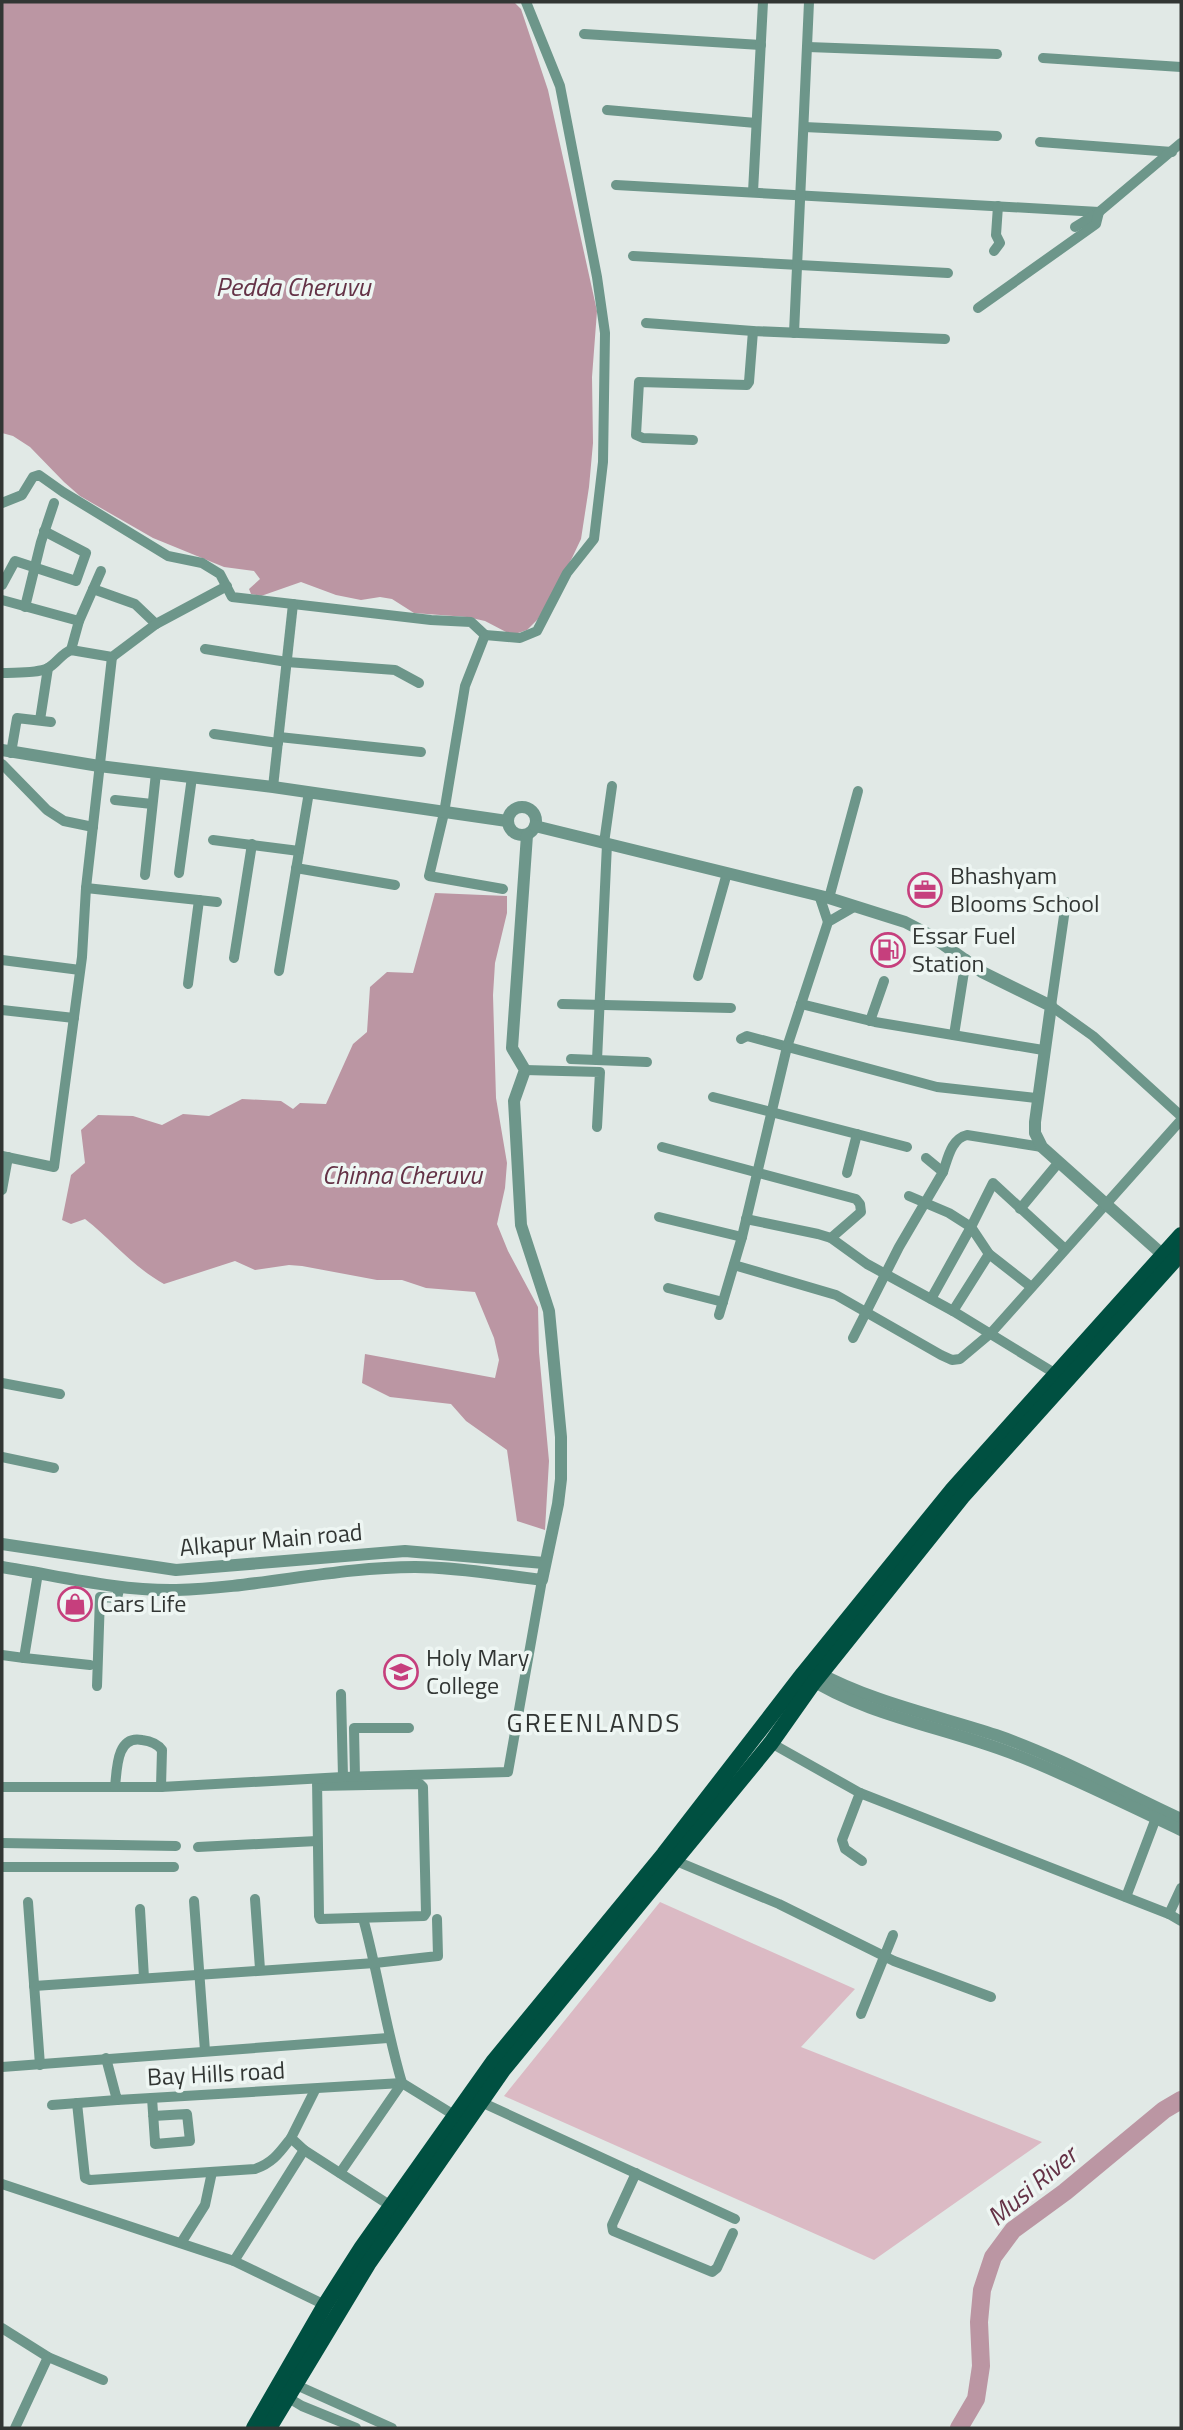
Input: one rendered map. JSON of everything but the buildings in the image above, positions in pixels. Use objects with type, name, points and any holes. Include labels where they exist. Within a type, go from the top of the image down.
[{"type":"main road","points":[[254,2428],[503,2070],[771,1743],[811,1674],[953,1489],[1181,1234]]},
{"type":"main road","points":[[269,2428],[290,2390],[325,2305],[493,2062],[811,1674],[962,1497],[1181,1253]]},
{"type":"street","points":[[2,503],[22,495],[33,478],[39,475],[168,556],[202,563],[220,574],[232,597],[471,622],[485,635],[520,638],[537,631],[567,573],[594,539],[603,462],[605,333],[597,277],[560,86],[526,2]]},
{"type":"street","points":[[753,192],[763,2]]},
{"type":"street","points":[[794,333],[809,2]]},
{"type":"street","points":[[584,34],[761,45]]},
{"type":"street","points":[[808,47],[997,54]]},
{"type":"street","points":[[1043,58],[1181,67]]},
{"type":"street","points":[[607,110],[756,123]]},
{"type":"street","points":[[804,127],[997,136]]},
{"type":"street","points":[[1040,142],[1172,152]]},
{"type":"street","points":[[1075,227],[1099,212],[1181,143]]},
{"type":"street","points":[[616,185],[1099,212]]},
{"type":"street","points":[[994,251],[1000,243],[996,235],[998,206]]},
{"type":"street","points":[[978,308],[1096,224],[1099,212]]},
{"type":"street","points":[[633,256],[948,274]]},
{"type":"street","points":[[646,323],[753,331],[945,339]]},
{"type":"street","points":[[693,440],[643,438],[636,435],[639,382],[747,385],[750,382],[753,331]]},
{"type":"street","points":[[25,607],[44,531],[54,503]]},
{"type":"street","points":[[2,585],[15,561],[76,581],[86,553],[44,531]]},
{"type":"street","points":[[2,562],[8,574]]},
{"type":"street","points":[[71,650],[79,621],[101,571]]},
{"type":"street","points":[[2,673],[48,668],[65,652],[71,650],[111,657],[156,624],[226,586]]},
{"type":"street","points":[[93,589],[135,604],[156,624]]},
{"type":"street","points":[[2,600],[79,621]]},
{"type":"street","points":[[273,787],[293,604]]},
{"type":"street","points":[[485,635],[465,686],[444,813],[429,876],[503,889]]},
{"type":"street","points":[[205,649],[287,662],[395,670],[419,683]]},
{"type":"street","points":[[2,1190],[5,1156],[54,1167],[80,970],[86,888],[111,657]]},
{"type":"street","points":[[40,720],[48,668]]},
{"type":"street","points":[[51,722],[17,718],[6,751],[507,821]]},
{"type":"street","points":[[214,734],[421,752]]},
{"type":"street","points":[[2,764],[47,810],[64,821],[93,827]]},
{"type":"street","points":[[145,875],[156,773]]},
{"type":"street","points":[[179,873],[192,777]]},
{"type":"street","points":[[597,1060],[606,843],[612,786]]},
{"type":"street","points":[[719,1315],[742,1237],[787,1047],[828,922],[824,897],[858,791]]},
{"type":"street","points":[[279,971],[309,792]]},
{"type":"street","points":[[116,800],[152,804]]},
{"type":"street","points":[[507,821],[512,810],[524,807],[533,812],[512,1048],[525,1070]]},
{"type":"street","points":[[507,821],[514,833],[531,830],[606,843],[824,897],[905,922],[930,935],[982,972],[1051,1006],[1093,1036],[1181,1118],[991,1333],[960,1359],[952,1360],[866,1312],[820,1290],[734,1265]]},
{"type":"street","points":[[213,839],[299,850]]},
{"type":"street","points":[[234,958],[252,845]]},
{"type":"street","points":[[296,869],[395,885]]},
{"type":"street","points":[[698,976],[727,873]]},
{"type":"street","points":[[86,888],[217,902]]},
{"type":"street","points":[[188,984],[199,900]]},
{"type":"street","points":[[1066,902],[1036,1098],[1035,1133],[1042,1147],[1163,1255]]},
{"type":"street","points":[[828,922],[854,907]]},
{"type":"street","points":[[2,960],[80,970]]},
{"type":"street","points":[[954,1035],[966,960]]},
{"type":"street","points":[[870,1021],[884,981]]},
{"type":"street","points":[[562,1004],[732,1008]]},
{"type":"street","points":[[801,1004],[870,1021],[1043,1050]]},
{"type":"street","points":[[2,1010],[74,1018]]},
{"type":"street","points":[[741,1040],[747,1036],[937,1087],[1036,1098]]},
{"type":"street","points":[[571,1059],[647,1062]]},
{"type":"street","points":[[525,1070],[600,1072],[597,1127]]},
{"type":"street","points":[[317,1783],[349,1777],[508,1772],[561,1479],[557,1378],[549,1311],[521,1225],[514,1101],[525,1070]]},
{"type":"street","points":[[713,1097],[907,1147]]},
{"type":"street","points":[[847,1173],[857,1134]]},
{"type":"street","points":[[853,1338],[885,1274],[943,1172],[954,1143],[967,1135],[1042,1147]]},
{"type":"street","points":[[662,1147],[856,1199],[861,1212],[831,1238]]},
{"type":"street","points":[[926,1158],[943,1172]]},
{"type":"street","points":[[1020,1209],[1059,1162]]},
{"type":"street","points":[[931,1299],[993,1183],[1065,1249]]},
{"type":"street","points":[[909,1196],[948,1213],[971,1227],[989,1254],[1030,1286]]},
{"type":"street","points":[[659,1217],[742,1237]]},
{"type":"street","points":[[746,1219],[831,1238],[885,1274],[991,1333],[1056,1374]]},
{"type":"street","points":[[953,1311],[989,1254]]},
{"type":"street","points":[[668,1288],[723,1302]]},
{"type":"street","points":[[2,1383],[60,1394]]},
{"type":"street","points":[[2,1457],[54,1468]]},
{"type":"street","name":"Alkapur Main road","points":[[2,1544],[184,1570],[405,1551],[544,1563]]},
{"type":"street","name":"Alkapur Main road","points":[[2,1567],[120,1586],[186,1589],[416,1567],[542,1580]]},
{"type":"street","points":[[184,1570],[186,1589]]},
{"type":"street","points":[[24,1658],[38,1573]]},
{"type":"street","points":[[97,1686],[100,1597],[117,1598],[120,1586]]},
{"type":"street","points":[[2,1654],[90,1665]]},
{"type":"street","points":[[811,1674],[874,1702],[1012,1747],[1108,1791],[1181,1830]]},
{"type":"street","points":[[341,1694],[349,1777]]},
{"type":"street","points":[[349,1777],[354,1728],[409,1728]]},
{"type":"street","points":[[115,1787],[122,1749],[128,1741],[136,1739],[158,1744],[162,1750],[161,1787]]},
{"type":"street","points":[[771,1743],[860,1793],[1181,1921]]},
{"type":"street","points":[[2,1787],[317,1783],[420,1784],[423,1787],[424,1916],[320,1919],[317,1783]]},
{"type":"street","points":[[1108,1791],[1181,1819]]},
{"type":"street","points":[[860,1793],[842,1840],[845,1849],[862,1861]]},
{"type":"street","points":[[1126,1897],[1156,1818]]},
{"type":"street","points":[[198,1847],[317,1842]]},
{"type":"street","points":[[2,1843],[176,1846]]},
{"type":"street","points":[[676,1861],[779,1904],[884,1956],[991,1997]]},
{"type":"street","points":[[2,1867],[174,1867]]},
{"type":"street","points":[[1169,1914],[1181,1888]]},
{"type":"street","points":[[255,1899],[260,1969]]},
{"type":"street","points":[[28,1902],[40,2065]]},
{"type":"street","points":[[194,1902],[205,2051]]},
{"type":"street","points":[[140,1909],[144,1978]]},
{"type":"street","points":[[363,1919],[375,1963],[388,2038],[402,2083],[454,2115]]},
{"type":"street","points":[[34,1986],[375,1963],[438,1956],[437,1919]]},
{"type":"street","points":[[861,2014],[893,1935]]},
{"type":"street","points":[[2,2067],[388,2038]]},
{"type":"street","name":"Bay Hills road","points":[[106,2058],[117,2100],[402,2083]]},
{"type":"street","points":[[340,2173],[402,2083]]},
{"type":"street","points":[[76,2103],[85,2178],[90,2180],[255,2169],[265,2166],[277,2156],[290,2138],[315,2090]]},
{"type":"street","points":[[152,2098],[153,2116],[155,2144],[190,2141],[187,2114],[153,2116]]},
{"type":"street","points":[[52,2105],[117,2100]]},
{"type":"street","points":[[481,2102],[735,2219]]},
{"type":"street","points":[[290,2138],[304,2150],[391,2206]]},
{"type":"street","points":[[234,2261],[304,2150]]},
{"type":"street","points":[[181,2243],[205,2205],[212,2172]]},
{"type":"street","points":[[636,2173],[612,2225],[613,2231],[712,2272],[717,2268],[733,2233]]},
{"type":"street","points":[[2,2184],[234,2261],[325,2305]]},
{"type":"street","points":[[3,2332],[48,2357],[103,2379]]},
{"type":"street","points":[[15,2428],[48,2357]]},
{"type":"street","points":[[290,2390],[302,2406],[356,2428]]},
{"type":"street","points":[[290,2390],[392,2428]]},
{"type":"shaded area","points":[[660,1902],[855,1989],[801,2047],[1042,2142],[874,2260],[504,2096]]},
{"type":"water","name":"Pedda Cheruvu","points":[[2,2],[514,2],[521,9],[548,90],[597,311],[592,377],[593,443],[581,539],[538,619],[527,630],[508,633],[485,621],[414,613],[392,599],[380,597],[361,600],[336,595],[301,582],[261,596],[251,594],[249,589],[260,579],[254,571],[224,567],[153,538],[80,496],[30,447],[13,436],[2,433]]},
{"type":"water","name":"Chinna Cheruvu","points":[[435,893],[507,896],[507,913],[495,963],[493,995],[496,1098],[507,1163],[497,1224],[538,1307],[539,1352],[549,1461],[545,1530],[517,1521],[507,1450],[466,1421],[451,1404],[390,1397],[362,1383],[365,1354],[495,1378],[499,1360],[494,1338],[475,1292],[426,1288],[402,1280],[377,1280],[302,1266],[255,1270],[235,1261],[164,1284],[132,1262],[85,1219],[71,1224],[62,1220],[71,1175],[85,1163],[81,1130],[98,1115],[133,1116],[162,1125],[183,1114],[209,1116],[242,1099],[281,1101],[293,1109],[300,1103],[326,1104],[353,1044],[367,1032],[370,987],[387,972],[413,973]]},
{"type":"waterway","name":"Musi River","points":[[959,2428],[976,2399],[981,2366],[979,2322],[982,2290],[993,2257],[1013,2230],[1065,2192],[1164,2110],[1181,2100]]},
{"type":"place","name":"Bhashyam Blooms School","points":[[925,890]]},
{"type":"place","name":"Essar Fuel Station","points":[[888,950]]},
{"type":"place","name":"Cars Life","points":[[75,1604]]},
{"type":"place","name":"Holy Mary College","points":[[401,1672]]},
{"type":"district","name":"GREENLANDS","points":[[594,1723]]}]
